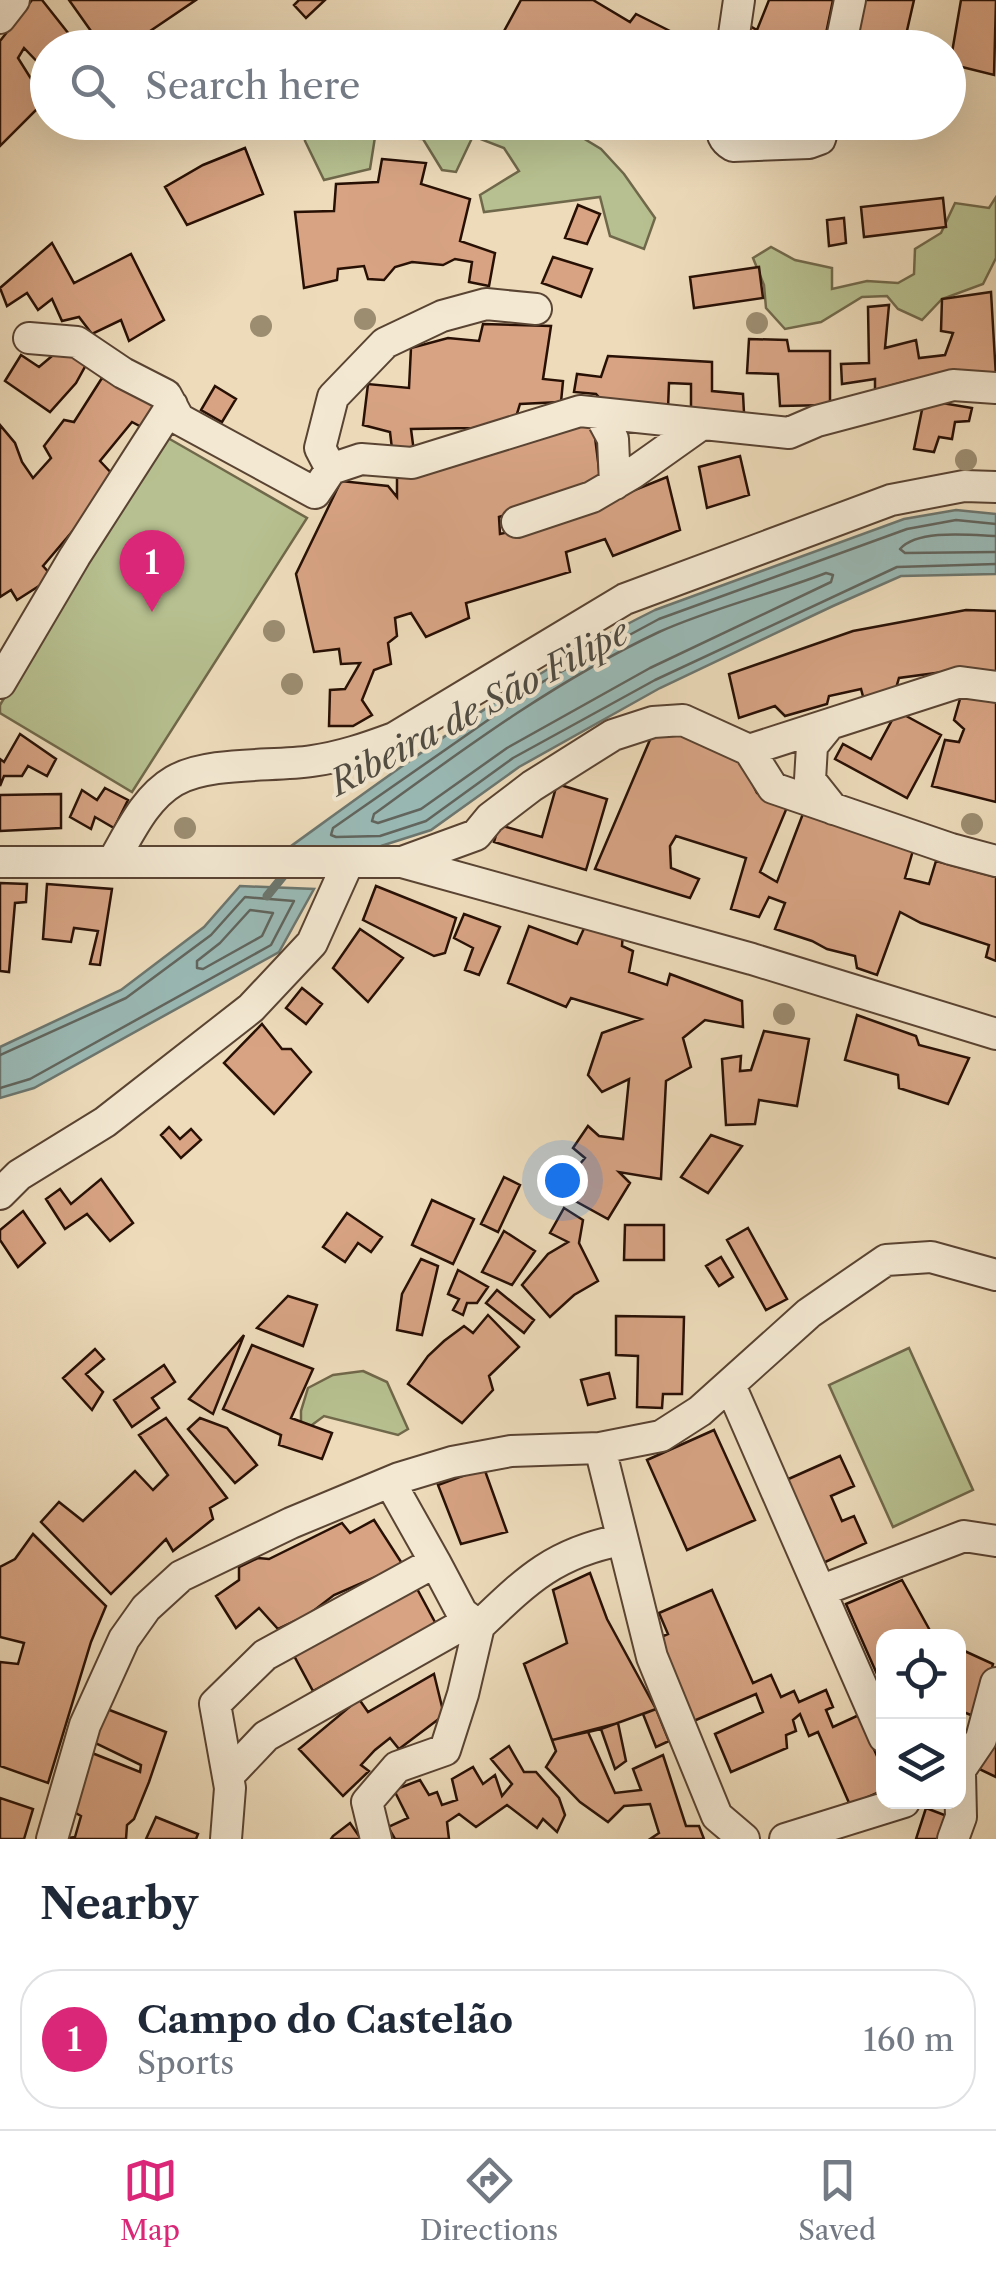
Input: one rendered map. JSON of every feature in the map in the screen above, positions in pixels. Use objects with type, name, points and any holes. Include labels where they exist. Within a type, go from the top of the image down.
[{"type":"street","points":[[0,18],[14,0]]},
{"type":"street","points":[[735,30],[739,0]]},
{"type":"street","points":[[844,30],[850,0]]},
{"type":"street","points":[[724,140],[733,146],[816,140]]},
{"type":"street","points":[[331,469],[320,448],[333,397],[385,344],[442,316],[486,304],[536,310]]},
{"type":"street","points":[[28,338],[77,342],[166,396],[176,412],[315,493],[331,469],[361,459],[412,463],[580,410],[789,433],[817,421],[953,384],[996,388]]},
{"type":"street","points":[[0,683],[75,556],[176,412]]},
{"type":"street","points":[[599,413],[613,440],[615,484]]},
{"type":"street","points":[[517,522],[592,497],[702,424]]},
{"type":"street","points":[[114,860],[144,809],[172,782],[194,773],[314,761],[356,752],[394,738],[624,598],[891,500],[964,486],[996,487]]},
{"type":"street","points":[[749,750],[960,682],[996,686]]},
{"type":"street","points":[[0,862],[396,862],[476,834],[490,818],[532,786],[613,736],[653,722],[683,720],[749,750],[773,788],[952,850],[996,861]]},
{"type":"street","points":[[829,725],[812,746],[810,780],[833,809]]},
{"type":"street","points":[[324,915],[396,862]]},
{"type":"street","points":[[396,862],[752,960],[996,1034]]},
{"type":"street","points":[[0,1194],[19,1175],[106,1122],[251,1008],[312,943],[348,864]]},
{"type":"street","points":[[52,1839],[84,1725],[124,1640],[146,1608],[181,1576],[390,1482],[452,1462],[511,1451],[600,1448],[661,1436],[700,1411],[809,1312],[886,1260],[931,1258],[996,1275]]},
{"type":"street","points":[[730,1385],[876,1719]]},
{"type":"street","points":[[600,1448],[652,1657],[717,1816],[744,1839]]},
{"type":"street","points":[[390,1482],[462,1613],[475,1623]]},
{"type":"street","points":[[820,1590],[964,1536],[996,1541]]},
{"type":"street","points":[[228,1776],[266,1736],[475,1623],[532,1575],[584,1548],[621,1540]]},
{"type":"street","points":[[226,1839],[230,1788],[215,1704],[265,1655],[435,1562]]},
{"type":"street","points":[[376,1839],[368,1802],[397,1767],[445,1750],[463,1694],[475,1623]]},
{"type":"street","points":[[966,1761],[980,1738],[996,1682]]},
{"type":"street","points":[[785,1839],[881,1809]]},
{"type":"street","points":[[953,1839],[961,1809]]},
{"type":"green space","points":[[375,140],[370,169],[324,180],[305,141]]},
{"type":"green space","points":[[424,140],[471,140],[456,172],[442,170]]},
{"type":"green space","points":[[483,140],[586,140],[601,149],[655,218],[644,249],[610,236],[600,197],[484,212],[480,195],[519,171],[504,148]]},
{"type":"green space","points":[[996,197],[996,258],[983,284],[942,299],[922,320],[898,309],[887,296],[862,297],[821,322],[785,329],[766,308],[764,285],[753,258],[771,247],[795,260],[832,268],[832,289],[867,281],[898,283],[914,274],[915,249],[941,233],[955,203],[989,208]]},
{"type":"green space","points":[[161,434],[307,518],[132,792],[0,713],[0,705]]},
{"type":"green space","points":[[909,1348],[973,1490],[893,1527],[829,1385]]},
{"type":"green space","points":[[363,1371],[387,1382],[408,1429],[398,1435],[324,1416],[301,1433],[301,1411],[308,1388],[333,1375]]},
{"type":"water","points":[[956,510],[996,514],[996,574],[901,576],[833,606],[660,688],[519,767],[431,830],[381,846],[287,849],[512,692],[655,610],[904,519]]},
{"type":"water","points":[[240,886],[314,889],[279,952],[34,1088],[0,1098],[0,1047],[121,990],[204,927]]},
{"type":"building","points":[[32,0],[42,0],[66,30],[30,30],[30,54],[24,48],[18,58],[30,77],[30,116],[0,146],[0,41]]},
{"type":"building","points":[[69,0],[196,0],[152,30],[90,30]]},
{"type":"building","points":[[299,0],[325,0],[306,18],[294,5]]},
{"type":"building","points":[[521,0],[593,0],[630,22],[636,14],[668,30],[505,30]]},
{"type":"building","points":[[769,0],[833,0],[827,30],[757,30]]},
{"type":"building","points":[[852,0],[914,0],[907,30],[850,30]]},
{"type":"building","points":[[961,0],[996,0],[994,75],[966,68],[966,30],[956,30]]},
{"type":"building","points":[[245,148],[263,194],[187,225],[165,187],[203,165]]},
{"type":"building","points":[[382,159],[426,163],[421,184],[470,199],[460,241],[495,253],[489,286],[469,282],[472,262],[455,259],[443,265],[412,262],[395,267],[384,280],[368,279],[364,266],[338,269],[337,280],[304,288],[295,212],[334,211],[336,184],[378,182]]},
{"type":"building","points":[[943,198],[946,227],[864,237],[861,207]]},
{"type":"building","points":[[578,205],[600,214],[587,244],[565,238]]},
{"type":"building","points":[[844,218],[846,243],[829,246],[827,220]]},
{"type":"building","points":[[52,243],[74,283],[131,254],[164,320],[129,341],[121,320],[92,334],[79,317],[62,321],[52,299],[38,310],[27,293],[7,306],[0,288]]},
{"type":"building","points":[[553,257],[592,269],[581,297],[542,283]]},
{"type":"building","points":[[759,267],[763,298],[694,308],[690,277]]},
{"type":"building","points":[[991,292],[996,377],[948,376],[911,380],[875,390],[875,379],[842,384],[841,364],[869,363],[868,307],[889,305],[885,348],[916,340],[919,358],[945,355],[953,333],[941,331],[942,299]]},
{"type":"building","points":[[483,324],[551,326],[543,379],[563,381],[561,402],[520,404],[516,417],[473,428],[411,429],[414,452],[392,449],[390,432],[363,425],[368,384],[409,388],[411,348],[448,338],[479,341]]},
{"type":"building","points":[[749,339],[787,340],[789,351],[830,351],[830,405],[780,406],[778,374],[747,373]]},
{"type":"building","points":[[58,351],[87,363],[76,383],[50,412],[5,381],[21,355],[39,367]]},
{"type":"building","points":[[608,356],[712,362],[712,391],[743,394],[744,413],[691,413],[691,384],[669,383],[668,409],[605,404],[596,394],[574,392],[577,374],[601,377]]},
{"type":"building","points":[[102,378],[158,408],[147,430],[132,422],[100,461],[117,479],[43,566],[53,577],[17,600],[11,590],[0,597],[0,425],[15,443],[33,478],[51,458],[44,446],[64,420],[74,422]]},
{"type":"building","points":[[215,386],[236,399],[222,422],[201,410]]},
{"type":"building","points":[[924,400],[972,408],[969,421],[955,422],[952,439],[939,437],[934,452],[914,449]]},
{"type":"building","points":[[579,424],[594,429],[600,477],[580,491],[499,517],[500,534],[558,521],[667,477],[680,530],[613,556],[605,539],[566,552],[570,572],[466,603],[469,618],[426,637],[411,613],[395,618],[397,636],[388,643],[391,664],[374,670],[362,700],[372,715],[353,726],[329,726],[330,690],[345,689],[360,663],[341,664],[339,649],[314,652],[296,574],[341,481],[388,486],[397,497],[397,473]]},
{"type":"building","points":[[740,456],[749,495],[707,508],[699,467]]},
{"type":"building","points":[[966,610],[996,611],[996,671],[899,678],[894,695],[864,700],[861,689],[829,696],[827,704],[785,716],[775,706],[739,718],[729,674],[853,631]]},
{"type":"building","points":[[962,692],[996,697],[996,802],[932,786],[945,740],[959,742],[964,729],[954,720]]},
{"type":"building","points":[[897,711],[941,735],[907,798],[835,759],[843,744],[871,759]]},
{"type":"building","points":[[655,728],[693,734],[740,758],[757,793],[788,805],[760,872],[777,882],[804,811],[914,847],[905,878],[929,884],[936,861],[996,877],[996,961],[986,957],[989,945],[921,923],[900,912],[877,975],[857,968],[855,956],[775,929],[785,903],[769,897],[759,917],[731,909],[746,858],[676,836],[670,846],[671,868],[699,879],[690,898],[595,869]]},
{"type":"building","points":[[20,734],[56,759],[47,776],[28,766],[22,776],[4,776],[0,786],[0,759],[4,762]]},
{"type":"building","points":[[557,784],[607,799],[586,870],[494,842],[499,825],[542,837]]},
{"type":"building","points":[[105,788],[128,800],[114,828],[95,817],[91,829],[70,817],[82,790],[97,800]]},
{"type":"building","points":[[61,794],[61,828],[0,831],[0,795]]},
{"type":"building","points":[[0,883],[27,884],[26,902],[15,903],[9,972],[0,971]]},
{"type":"building","points":[[47,884],[112,889],[100,965],[90,964],[98,931],[74,928],[71,942],[43,939]]},
{"type":"building","points":[[376,886],[456,918],[445,953],[434,956],[363,920]]},
{"type":"building","points":[[464,914],[500,927],[479,975],[465,970],[473,948],[454,938]]},
{"type":"building","points":[[586,924],[623,933],[622,946],[633,951],[629,972],[667,985],[670,974],[742,1001],[743,1027],[705,1020],[683,1038],[691,1067],[666,1081],[661,1179],[619,1172],[630,1183],[608,1219],[557,1191],[585,1158],[573,1148],[588,1126],[599,1136],[623,1139],[629,1079],[602,1092],[588,1075],[602,1033],[641,1019],[571,998],[566,1007],[508,983],[529,926],[577,944]]},
{"type":"building","points":[[360,929],[403,958],[368,1002],[333,968]]},
{"type":"building","points":[[302,988],[322,1004],[306,1024],[286,1008]]},
{"type":"building","points":[[857,1015],[916,1036],[919,1045],[969,1058],[948,1104],[899,1088],[898,1075],[845,1060]]},
{"type":"building","points":[[262,1024],[282,1049],[291,1049],[311,1072],[274,1114],[224,1063]]},
{"type":"building","points":[[764,1031],[809,1039],[797,1106],[759,1100],[755,1124],[726,1125],[722,1059],[741,1056],[740,1071],[751,1070]]},
{"type":"building","points":[[169,1127],[180,1139],[191,1129],[201,1140],[181,1158],[161,1135]]},
{"type":"building","points":[[711,1135],[742,1146],[708,1193],[681,1177]]},
{"type":"building","points":[[504,1177],[520,1185],[498,1232],[481,1224]]},
{"type":"building","points":[[101,1179],[133,1223],[110,1241],[87,1214],[65,1229],[46,1199],[60,1189],[71,1204]]},
{"type":"building","points":[[432,1200],[474,1219],[453,1264],[412,1245]]},
{"type":"building","points":[[564,1208],[583,1220],[579,1243],[598,1281],[574,1295],[550,1317],[522,1285],[548,1254],[568,1242],[550,1233]]},
{"type":"building","points":[[23,1211],[45,1243],[18,1267],[0,1240],[0,1230]]},
{"type":"building","points":[[347,1213],[382,1237],[371,1252],[358,1243],[345,1262],[323,1247]]},
{"type":"building","points":[[625,1225],[664,1225],[664,1260],[624,1260]]},
{"type":"building","points":[[748,1228],[787,1299],[766,1310],[727,1240]]},
{"type":"building","points":[[504,1231],[535,1251],[512,1285],[482,1272]]},
{"type":"building","points":[[721,1257],[733,1277],[719,1286],[706,1266]]},
{"type":"building","points":[[421,1259],[438,1266],[422,1335],[397,1330],[402,1294]]},
{"type":"building","points":[[458,1270],[488,1287],[477,1303],[467,1303],[463,1315],[453,1310],[459,1299],[448,1294]]},
{"type":"building","points":[[497,1290],[534,1320],[524,1333],[486,1303]]},
{"type":"building","points":[[288,1296],[317,1305],[303,1346],[257,1328]]},
{"type":"building","points":[[488,1315],[519,1347],[489,1376],[493,1390],[462,1423],[408,1384],[444,1341],[464,1326],[473,1333]]},
{"type":"building","points":[[616,1316],[684,1317],[682,1394],[663,1394],[662,1408],[637,1407],[638,1356],[616,1355]]},
{"type":"building","points":[[244,1335],[213,1414],[189,1399]]},
{"type":"building","points":[[252,1345],[313,1369],[291,1418],[332,1433],[322,1459],[279,1445],[281,1435],[223,1409]]},
{"type":"building","points":[[95,1349],[104,1359],[86,1374],[103,1392],[92,1410],[63,1378]]},
{"type":"building","points":[[164,1365],[175,1382],[152,1398],[159,1408],[132,1427],[114,1400]]},
{"type":"building","points":[[609,1373],[615,1398],[588,1405],[581,1380]]},
{"type":"building","points":[[166,1418],[227,1498],[210,1508],[213,1519],[173,1551],[166,1539],[111,1594],[41,1522],[59,1502],[83,1521],[135,1471],[153,1490],[168,1475],[139,1435]]},
{"type":"building","points":[[200,1418],[227,1428],[257,1465],[235,1483],[188,1429]]},
{"type":"building","points":[[714,1430],[755,1520],[687,1550],[647,1460]]},
{"type":"building","points":[[840,1456],[854,1486],[831,1496],[842,1521],[854,1516],[866,1543],[821,1564],[784,1481]]},
{"type":"building","points":[[484,1468],[507,1532],[461,1544],[438,1485]]},
{"type":"building","points":[[374,1520],[403,1565],[334,1595],[308,1615],[278,1629],[259,1608],[236,1628],[216,1596],[239,1580],[239,1567],[258,1558],[269,1559],[342,1523],[350,1533]]},
{"type":"building","points":[[33,1534],[106,1606],[91,1642],[48,1783],[0,1766],[0,1662],[18,1664],[24,1643],[0,1637],[0,1567],[15,1559]]},
{"type":"building","points":[[590,1573],[607,1619],[656,1709],[601,1729],[552,1740],[524,1664],[567,1643],[553,1590]]},
{"type":"building","points":[[902,1580],[929,1629],[876,1629],[876,1672],[846,1604]]},
{"type":"building","points":[[415,1585],[436,1624],[313,1691],[292,1652]]},
{"type":"building","points":[[712,1590],[753,1683],[771,1675],[781,1697],[794,1691],[799,1702],[826,1690],[833,1707],[826,1710],[833,1727],[859,1715],[876,1754],[876,1794],[850,1805],[818,1732],[809,1736],[800,1714],[793,1720],[796,1731],[786,1735],[787,1748],[731,1772],[715,1734],[763,1712],[756,1694],[689,1723],[654,1640],[668,1634],[659,1613]]},
{"type":"building","points":[[966,1652],[993,1664],[978,1718],[966,1713]]},
{"type":"building","points":[[434,1674],[444,1715],[399,1749],[390,1738],[375,1750],[361,1765],[369,1771],[343,1796],[299,1749],[359,1699],[368,1712]]},
{"type":"building","points":[[107,1709],[166,1732],[149,1782],[134,1819],[127,1825],[126,1839],[61,1839],[75,1837],[81,1816],[74,1812],[92,1753],[140,1772],[141,1765],[93,1742]]},
{"type":"building","points":[[656,1709],[669,1741],[656,1747],[643,1714]]},
{"type":"building","points":[[618,1723],[626,1761],[615,1769],[601,1729],[588,1732],[615,1793],[641,1790],[633,1769],[663,1755],[686,1826],[699,1826],[704,1839],[650,1839],[659,1833],[650,1804],[624,1806],[608,1822],[580,1802],[546,1767],[556,1751],[552,1740]]},
{"type":"building","points":[[996,1729],[996,1777],[977,1768]]},
{"type":"building","points":[[509,1746],[524,1772],[536,1772],[559,1798],[565,1815],[557,1832],[543,1819],[537,1828],[507,1805],[476,1827],[459,1814],[447,1822],[449,1839],[395,1839],[388,1827],[408,1818],[394,1790],[420,1780],[429,1795],[437,1792],[442,1805],[457,1800],[452,1779],[473,1767],[483,1784],[495,1775],[502,1796],[512,1784],[491,1759]]},
{"type":"building","points":[[0,1798],[33,1809],[24,1839],[0,1839]]},
{"type":"building","points":[[926,1809],[947,1816],[939,1839],[916,1839]]},
{"type":"building","points":[[156,1817],[198,1834],[196,1839],[146,1839]]},
{"type":"building","points":[[350,1823],[361,1839],[331,1839],[333,1836]]},
{"type":"waterway","name":"Ribeira de São Filipe","points":[[267,896],[289,869]]},
{"type":"place","name":"Campo do Castelão","points":[[152,612]]}]
